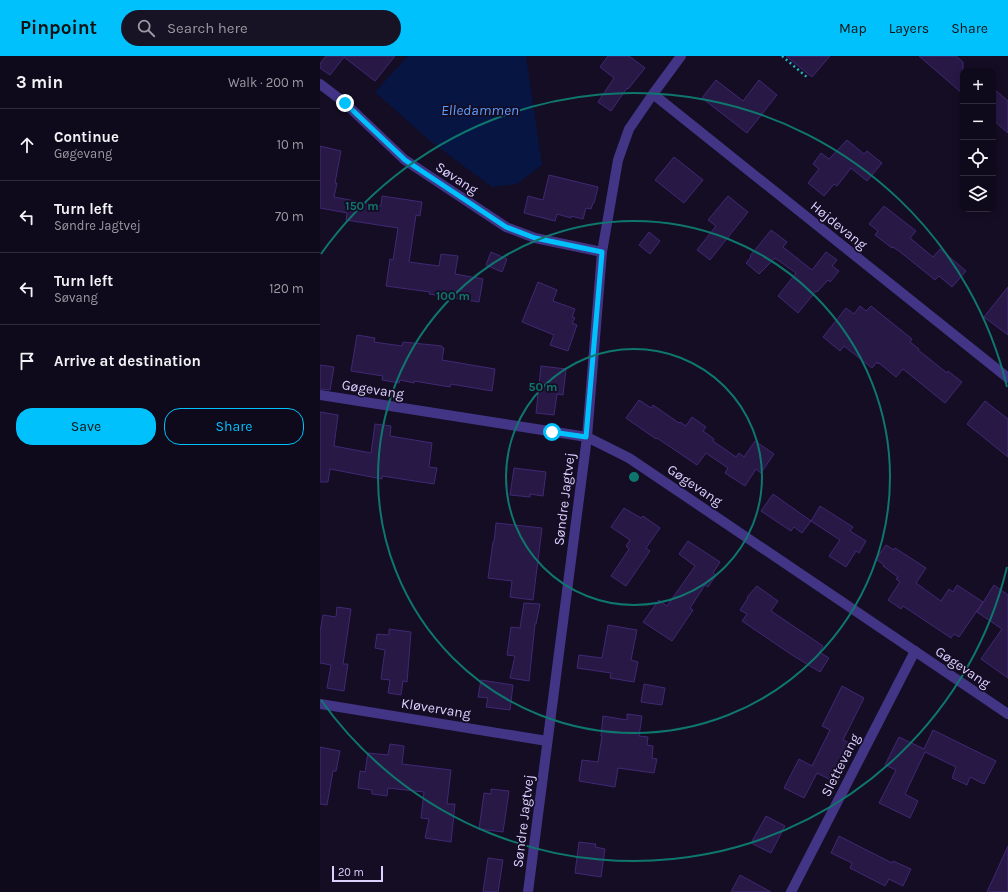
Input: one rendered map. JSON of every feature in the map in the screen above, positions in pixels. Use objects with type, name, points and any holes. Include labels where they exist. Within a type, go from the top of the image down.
[{"type":"street","name":"Søndre Jagtvej","points":[[528,892],[586,437],[602,252],[618,160],[630,129],[681,56]]},
{"type":"street","name":"Søvang","points":[[320,84],[345,103],[405,160],[506,227],[535,238],[602,252]]},
{"type":"street","name":"Højdevang","points":[[653,94],[1008,378]]},
{"type":"street","name":"Gøgevang","points":[[320,395],[586,437],[629,458],[1008,714]]},
{"type":"street","name":"Slettevang","points":[[791,892],[915,651]]},
{"type":"street","name":"Kløvervang","points":[[320,704],[547,741]]},
{"type":"path","points":[[782,56],[808,78]]},
{"type":"water","name":"Elledammen","points":[[408,56],[526,56],[542,165],[517,184],[492,187],[429,140],[375,92]]},
{"type":"building","points":[[326,56],[395,56],[375,81],[344,57],[330,75],[320,68],[320,64]]},
{"type":"building","points":[[608,56],[629,56],[645,68],[628,89],[627,88],[611,111],[598,102],[614,78],[600,67]]},
{"type":"building","points":[[786,56],[830,56],[812,77]]},
{"type":"building","points":[[919,56],[956,56],[963,62],[963,68],[960,68],[960,91]]},
{"type":"building","points":[[716,80],[743,101],[759,80],[777,95],[747,133],[702,98]]},
{"type":"building","points":[[996,91],[1008,101],[1008,133],[996,123]]},
{"type":"building","points":[[847,140],[864,154],[867,151],[882,163],[867,181],[851,168],[837,186],[834,184],[824,196],[808,183],[819,169],[813,164],[821,153],[829,159]]},
{"type":"building","points":[[320,146],[341,151],[334,197],[381,206],[382,196],[422,202],[420,216],[416,215],[409,262],[439,266],[441,254],[458,256],[455,274],[483,279],[479,302],[429,294],[430,292],[386,286],[390,259],[393,260],[398,228],[346,220],[347,213],[320,208]]},
{"type":"building","points":[[674,157],[703,180],[684,203],[655,180]]},
{"type":"building","points":[[549,175],[598,187],[594,203],[591,209],[586,208],[583,219],[571,216],[571,218],[557,214],[555,221],[524,213],[528,196],[543,200]]},
{"type":"building","points":[[728,196],[748,212],[710,260],[697,250],[716,226],[708,220]]},
{"type":"building","points":[[884,206],[916,231],[910,238],[933,257],[940,249],[966,271],[952,287],[939,276],[935,280],[899,251],[893,247],[892,248],[875,235],[878,231],[869,224]]},
{"type":"building","points":[[771,230],[787,242],[783,247],[812,270],[826,252],[837,260],[832,266],[839,271],[830,282],[828,280],[817,292],[816,291],[798,313],[778,296],[796,273],[775,258],[759,274],[746,263]]},
{"type":"building","points":[[649,232],[660,241],[650,254],[639,245]]},
{"type":"building","points":[[491,252],[507,259],[502,272],[486,265]]},
{"type":"building","points":[[538,282],[557,290],[553,301],[575,309],[572,317],[575,318],[572,323],[577,325],[568,351],[550,345],[554,335],[522,322]]},
{"type":"building","points":[[1008,287],[1008,335],[984,317]]},
{"type":"building","points":[[860,306],[866,311],[871,306],[912,339],[910,342],[919,349],[918,350],[947,373],[948,371],[962,382],[945,403],[903,369],[896,377],[877,362],[872,368],[844,346],[840,351],[823,337],[846,308],[854,314]]},
{"type":"building","points":[[357,335],[375,338],[374,342],[402,346],[403,342],[442,346],[442,348],[444,348],[442,360],[495,369],[492,391],[451,384],[450,387],[400,380],[399,383],[382,380],[383,376],[351,371]]},
{"type":"building","points":[[320,365],[334,367],[330,390],[320,389]]},
{"type":"building","points":[[541,366],[566,369],[563,395],[557,394],[554,415],[536,413]]},
{"type":"building","points":[[639,400],[651,408],[653,405],[679,423],[680,422],[686,426],[692,417],[706,427],[703,431],[714,439],[713,441],[736,457],[739,453],[744,457],[755,441],[774,454],[761,473],[756,469],[745,486],[725,473],[728,468],[706,453],[697,465],[626,418]]},
{"type":"building","points":[[985,401],[1008,419],[1008,457],[967,424]]},
{"type":"building","points":[[320,412],[338,415],[334,446],[371,453],[375,424],[391,426],[390,436],[432,443],[429,467],[437,468],[434,484],[382,476],[382,479],[330,469],[328,482],[320,482]]},
{"type":"building","points":[[514,468],[546,472],[543,496],[530,494],[530,497],[510,495]]},
{"type":"building","points":[[773,494],[811,521],[802,533],[794,527],[791,531],[761,511]]},
{"type":"building","points":[[820,506],[853,527],[850,531],[866,541],[859,553],[856,551],[846,567],[829,556],[840,540],[811,521]]},
{"type":"building","points":[[624,508],[641,518],[643,516],[660,528],[646,548],[650,551],[626,586],[611,576],[629,549],[626,546],[630,540],[611,527]]},
{"type":"building","points":[[496,523],[542,528],[533,600],[510,597],[512,581],[488,578]]},
{"type":"building","points":[[688,541],[720,562],[713,573],[716,575],[708,587],[705,585],[690,608],[693,610],[672,641],[643,622],[659,600],[667,606],[695,566],[679,554]]},
{"type":"building","points":[[886,545],[894,550],[895,548],[926,568],[916,583],[941,601],[949,589],[953,592],[957,585],[983,602],[959,637],[954,634],[951,638],[903,606],[901,609],[888,600],[900,582],[896,579],[898,577],[876,559]]},
{"type":"building","points":[[994,585],[1008,595],[1008,678],[981,659],[1002,629],[977,612]]},
{"type":"building","points":[[757,586],[778,601],[771,611],[823,646],[819,652],[829,658],[820,672],[742,621],[747,614],[740,610],[748,598],[747,597]]},
{"type":"building","points":[[524,603],[540,604],[535,624],[529,681],[510,678],[515,656],[507,655],[511,627],[520,628]]},
{"type":"building","points":[[337,607],[351,609],[343,664],[348,664],[344,691],[327,688],[331,665],[320,663],[320,632],[323,615],[336,617]]},
{"type":"building","points":[[608,625],[637,630],[631,660],[638,662],[634,682],[610,678],[611,673],[577,668],[579,655],[602,658]]},
{"type":"building","points":[[389,629],[411,632],[407,682],[403,681],[401,695],[388,693],[390,680],[381,679],[385,650],[375,648],[377,634],[389,635]]},
{"type":"building","points":[[481,680],[513,685],[510,710],[486,707],[488,698],[478,697]]},
{"type":"building","points":[[644,684],[665,688],[662,705],[641,702]]},
{"type":"building","points":[[842,686],[864,698],[843,740],[854,745],[837,783],[817,773],[804,798],[784,788],[799,759],[812,766],[830,730],[822,726]]},
{"type":"building","points":[[627,714],[642,716],[639,736],[648,737],[647,745],[653,746],[652,758],[657,759],[654,773],[618,768],[615,787],[579,781],[582,760],[598,762],[603,716],[627,720]]},
{"type":"building","points":[[933,730],[996,761],[984,784],[970,777],[967,785],[952,778],[956,767],[925,752],[905,794],[918,801],[910,818],[879,803],[896,770],[885,765],[899,737],[924,749]]},
{"type":"building","points":[[390,744],[404,746],[402,764],[451,770],[447,804],[455,804],[451,842],[425,838],[429,819],[421,818],[424,792],[388,788],[387,796],[372,794],[372,790],[358,788],[360,771],[365,772],[368,753],[388,755]]},
{"type":"building","points":[[320,747],[340,751],[336,771],[333,771],[327,805],[320,804]]},
{"type":"building","points":[[491,789],[509,791],[503,832],[479,829],[484,793],[491,794]]},
{"type":"building","points":[[766,816],[785,826],[771,853],[751,843]]},
{"type":"building","points":[[839,836],[892,863],[893,861],[911,869],[903,886],[889,879],[885,886],[850,868],[852,863],[831,853]]},
{"type":"building","points":[[579,842],[596,844],[595,847],[605,849],[601,877],[575,873]]},
{"type":"building","points":[[1008,846],[1008,892],[987,892]]},
{"type":"building","points":[[488,858],[503,860],[498,892],[483,892]]},
{"type":"building","points":[[740,875],[771,892],[731,892]]},
{"type":"route","points":[[345,103],[405,160],[506,227],[535,238],[602,252],[586,437],[552,432]]}]
